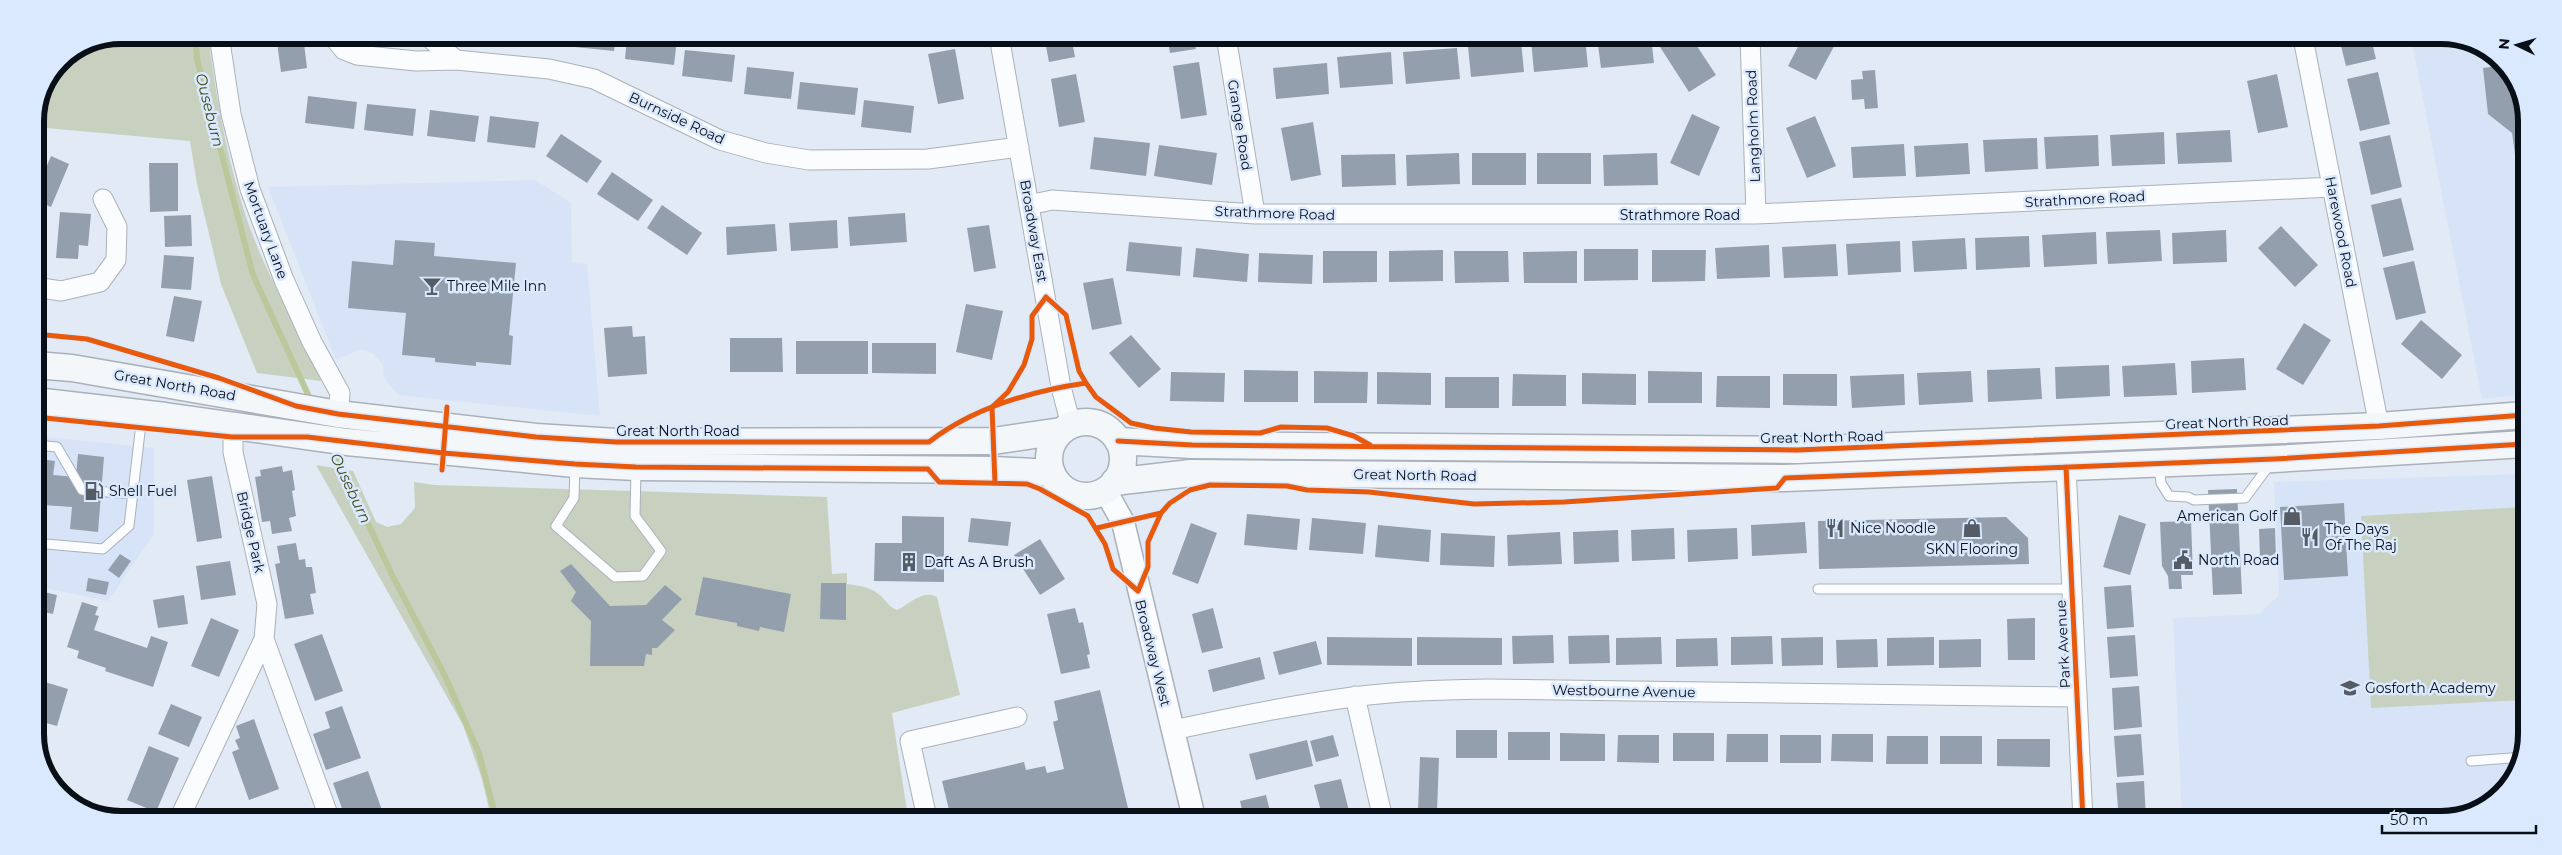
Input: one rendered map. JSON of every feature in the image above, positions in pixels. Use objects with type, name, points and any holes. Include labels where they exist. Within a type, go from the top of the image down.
[{"type":"main road","name":"Great North Road","points":[[44,366],[72,368],[338,414],[536,437],[616,442],[984,441],[1066,428],[1082,422],[1103,426],[1118,441],[1192,445],[1797,450],[2379,426],[2518,416]]},
{"type":"main road","points":[[44,402],[233,425],[347,442],[575,464],[636,467],[994,470],[1052,473],[1050,450],[1066,428]]},
{"type":"main road","points":[[1110,486],[1120,473],[1122,462],[1118,441]]},
{"type":"main road","name":"Great North Road","points":[[1052,473],[1058,484],[1075,494],[1094,495],[1110,486],[1191,473],[1785,478],[2274,459],[2518,444]]},
{"type":"street","name":"Mortuary Lane","points":[[220,44],[231,114],[250,190],[284,280],[312,342],[340,393],[338,414]]},
{"type":"street","name":"Burnside Road","points":[[339,44],[344,50],[357,55],[416,61],[456,60],[549,69],[594,79],[720,140],[766,153],[809,160],[928,159],[1019,147]]},
{"type":"street","points":[[437,44],[456,60]]},
{"type":"street","name":"Broadway East","points":[[1000,44],[1061,387],[1066,428]]},
{"type":"street","name":"Grange Road","points":[[1227,44],[1255,214]]},
{"type":"street","name":"Langholm Road","points":[[1750,44],[1756,214]]},
{"type":"street","name":"Harewood Road","points":[[2304,44],[2379,426]]},
{"type":"street","name":"Strathmore Road","points":[[1029,205],[1052,200],[1255,214],[1756,214],[2332,187]]},
{"type":"street","points":[[44,288],[60,291],[100,282],[116,260],[117,227],[103,199]]},
{"type":"street","name":"Bridge Park","points":[[183,811],[264,639],[267,604],[233,452],[233,425]]},
{"type":"street","name":"Park Avenue","points":[[2066,467],[2083,811]]},
{"type":"street","name":"Broadway West","points":[[1110,486],[1123,522],[1138,591],[1192,811]]},
{"type":"street","name":"Bridge Park","points":[[264,639],[327,811]]},
{"type":"street","name":"Westbourne Avenue","points":[[1173,730],[1252,713],[1355,696],[1487,689],[2077,697]]},
{"type":"street","points":[[1355,696],[1381,811]]},
{"type":"street","points":[[925,811],[910,741],[1018,717]]},
{"type":"lane","points":[[44,544],[103,549],[129,526],[142,413]]},
{"type":"lane","points":[[44,445],[57,446],[82,490],[132,494]]},
{"type":"lane","points":[[2159,464],[2163,490],[2169,496],[2188,497],[2194,500],[2245,498],[2274,459]]},
{"type":"lane","points":[[575,464],[574,498],[556,526],[614,577],[643,576],[661,551],[635,516],[636,467]]},
{"type":"lane","points":[[1818,589],[2071,589]]},
{"type":"lane","points":[[2472,761],[2515,758]]},
{"type":"shaded area","points":[[2412,44],[2452,44],[2480,54],[2492,63],[2492,70],[2499,70],[2505,78],[2517,106],[2518,395],[2482,399]]},
{"type":"shaded area","points":[[535,180],[571,203],[572,263],[587,264],[600,416],[398,395],[384,378],[383,365],[374,354],[360,349],[336,360],[268,187]]},
{"type":"shaded area","name":"Shell Fuel","points":[[44,437],[154,448],[154,534],[108,601],[44,588]]},
{"type":"shaded area","name":"Gosforth Academy","points":[[2518,474],[2518,745],[2512,764],[2505,777],[2499,785],[2480,801],[2452,811],[2182,811],[2173,618],[2259,614],[2279,595],[2274,482]]},
{"type":"green space","points":[[120,44],[209,44],[225,137],[245,212],[261,255],[321,381],[257,373],[221,284],[197,184],[190,141],[44,128],[45,106],[50,91],[66,66],[91,50],[106,45]]},
{"type":"green space","points":[[316,465],[353,471],[376,522],[387,527],[401,524],[415,508],[414,482],[434,485],[827,497],[832,574],[847,573],[847,584],[862,586],[874,591],[897,610],[922,596],[932,595],[937,597],[960,695],[892,713],[907,811],[489,811],[482,779],[463,725]]},
{"type":"green space","points":[[2518,507],[2518,700],[2371,708],[2361,516]]},
{"type":"building","points":[[277,44],[304,44],[307,68],[281,72]]},
{"type":"building","points":[[565,44],[615,44],[614,51],[565,46]]},
{"type":"building","points":[[626,44],[676,44],[674,65],[625,59]]},
{"type":"building","points":[[1046,44],[1073,44],[1075,57],[1049,62]]},
{"type":"building","points":[[1168,44],[1195,44],[1196,49],[1170,53]]},
{"type":"building","points":[[1521,44],[1524,72],[1471,77],[1468,46]]},
{"type":"building","points":[[1531,44],[1586,44],[1588,67],[1534,72]]},
{"type":"building","points":[[1598,44],[1652,44],[1654,63],[1601,68]]},
{"type":"building","points":[[1664,44],[1696,44],[1716,75],[1689,92],[1660,47]]},
{"type":"building","points":[[1799,44],[1835,44],[1816,80],[1788,66]]},
{"type":"building","points":[[2340,44],[2372,44],[2376,59],[2346,66]]},
{"type":"building","points":[[1457,48],[1460,79],[1406,84],[1403,52]]},
{"type":"building","points":[[955,49],[964,99],[938,104],[928,54]]},
{"type":"building","points":[[685,50],[735,55],[732,82],[682,76]]},
{"type":"building","points":[[1391,52],[1393,84],[1340,88],[1337,57]]},
{"type":"building","points":[[1199,62],[1207,115],[1181,119],[1173,66]]},
{"type":"building","points":[[1327,63],[1329,94],[1276,99],[1273,68]]},
{"type":"building","points":[[747,67],[794,72],[791,99],[744,94]]},
{"type":"building","points":[[2492,67],[2492,70],[2499,70],[2505,78],[2517,106],[2518,175],[2512,133],[2488,114],[2483,68]]},
{"type":"building","points":[[1875,70],[1878,108],[1865,109],[1864,99],[1852,100],[1851,80],[1863,79],[1862,71]]},
{"type":"building","points":[[2378,72],[2390,124],[2360,131],[2347,79]]},
{"type":"building","points":[[1076,74],[1085,122],[1059,127],[1051,79]]},
{"type":"building","points":[[2277,74],[2288,127],[2258,133],[2247,81]]},
{"type":"building","points":[[800,82],[858,88],[855,115],[797,109]]},
{"type":"building","points":[[308,96],[357,102],[354,129],[305,123]]},
{"type":"building","points":[[864,100],[914,106],[911,133],[861,127]]},
{"type":"building","points":[[367,104],[416,109],[413,136],[364,130]]},
{"type":"building","points":[[430,110],[479,116],[475,142],[427,136]]},
{"type":"building","points":[[1692,114],[1720,127],[1699,176],[1670,163]]},
{"type":"building","points":[[490,116],[539,122],[535,148],[487,142]]},
{"type":"building","points":[[1815,116],[1836,166],[1807,178],[1786,128]]},
{"type":"building","points":[[1313,122],[1321,175],[1291,181],[1281,128]]},
{"type":"building","points":[[2230,130],[2232,162],[2178,164],[2176,133]]},
{"type":"building","points":[[2164,132],[2165,164],[2112,166],[2110,135]]},
{"type":"building","points":[[561,134],[602,161],[587,183],[546,156]]},
{"type":"building","points":[[2098,135],[2099,166],[2046,169],[2044,137]]},
{"type":"building","points":[[2390,135],[2402,187],[2371,195],[2359,142]]},
{"type":"building","points":[[1094,137],[1150,143],[1146,176],[1090,169]]},
{"type":"building","points":[[2037,138],[2038,169],[1985,172],[1983,140]]},
{"type":"building","points":[[1968,143],[1970,174],[1916,177],[1914,146]]},
{"type":"building","points":[[1904,144],[1906,176],[1853,178],[1851,147]]},
{"type":"building","points":[[1159,145],[1217,153],[1212,185],[1154,176]]},
{"type":"building","points":[[1459,153],[1460,184],[1407,186],[1406,155]]},
{"type":"building","points":[[1472,153],[1526,153],[1526,185],[1472,185]]},
{"type":"building","points":[[1537,153],[1591,153],[1591,184],[1537,184]]},
{"type":"building","points":[[1657,153],[1658,185],[1604,186],[1603,155]]},
{"type":"building","points":[[1395,154],[1396,185],[1342,187],[1341,155]]},
{"type":"building","points":[[51,156],[69,164],[51,207],[44,204],[44,173]]},
{"type":"building","points":[[149,163],[178,163],[178,211],[150,212]]},
{"type":"building","points":[[612,172],[653,200],[638,221],[597,194]]},
{"type":"building","points":[[2401,198],[2414,250],[2383,257],[2371,205]]},
{"type":"building","points":[[662,205],[702,233],[687,255],[647,228]]},
{"type":"building","points":[[60,212],[91,214],[88,246],[79,245],[78,259],[56,258]]},
{"type":"building","points":[[905,213],[907,242],[850,246],[848,217]]},
{"type":"building","points":[[191,215],[192,246],[165,247],[164,216]]},
{"type":"building","points":[[837,220],[838,248],[791,251],[789,223]]},
{"type":"building","points":[[775,224],[777,251],[727,255],[726,227]]},
{"type":"building","points":[[989,225],[996,268],[974,272],[967,228]]},
{"type":"building","points":[[2281,226],[2318,265],[2295,287],[2258,248]]},
{"type":"building","points":[[2160,230],[2162,261],[2108,264],[2106,232]]},
{"type":"building","points":[[2226,230],[2227,262],[2173,264],[2172,233]]},
{"type":"building","points":[[2096,232],[2097,264],[2044,267],[2042,235]]},
{"type":"building","points":[[2029,236],[2030,267],[1976,270],[1975,238]]},
{"type":"building","points":[[1965,238],[1967,269],[1914,272],[1912,241]]},
{"type":"building","name":"Three Mile Inn","points":[[395,240],[435,243],[434,256],[516,263],[509,335],[513,336],[511,365],[476,362],[476,366],[435,362],[435,358],[402,355],[406,313],[348,308],[352,261],[393,265]]},
{"type":"building","points":[[1900,241],[1901,272],[1848,275],[1846,244]]},
{"type":"building","points":[[1129,242],[1182,247],[1180,276],[1126,271]]},
{"type":"building","points":[[1836,244],[1838,276],[1784,278],[1782,247]]},
{"type":"building","points":[[1769,245],[1770,277],[1717,279],[1715,248]]},
{"type":"building","points":[[1196,248],[1249,254],[1247,282],[1193,277]]},
{"type":"building","points":[[1584,249],[1638,249],[1638,280],[1584,281]]},
{"type":"building","points":[[1443,250],[1443,281],[1389,282],[1389,251]]},
{"type":"building","points":[[1652,250],[1706,250],[1705,281],[1652,282]]},
{"type":"building","points":[[1323,251],[1377,251],[1377,282],[1323,283]]},
{"type":"building","points":[[1454,251],[1508,251],[1509,282],[1455,283]]},
{"type":"building","points":[[1577,251],[1577,283],[1524,283],[1523,252]]},
{"type":"building","points":[[1259,253],[1313,255],[1312,284],[1258,282]]},
{"type":"building","points":[[164,255],[194,257],[191,290],[161,288]]},
{"type":"building","points":[[2414,261],[2426,313],[2396,320],[2383,268]]},
{"type":"building","points":[[1113,278],[1122,324],[1092,330],[1083,283]]},
{"type":"building","points":[[174,296],[202,301],[194,342],[166,336]]},
{"type":"building","points":[[966,304],[1003,311],[992,360],[956,352]]},
{"type":"building","points":[[2421,320],[2462,355],[2442,379],[2401,344]]},
{"type":"building","points":[[2304,323],[2331,340],[2303,385],[2276,369]]},
{"type":"building","points":[[632,326],[633,337],[645,336],[647,374],[608,377],[604,328]]},
{"type":"building","points":[[1131,335],[1161,369],[1139,388],[1109,353]]},
{"type":"building","points":[[730,338],[782,338],[783,372],[730,372]]},
{"type":"building","points":[[796,341],[868,341],[868,374],[796,374]]},
{"type":"building","points":[[872,343],[936,343],[936,374],[872,373]]},
{"type":"building","points":[[2244,358],[2246,390],[2192,393],[2191,361]]},
{"type":"building","points":[[2175,363],[2177,395],[2124,397],[2122,366]]},
{"type":"building","points":[[2109,365],[2110,396],[2056,399],[2055,367]]},
{"type":"building","points":[[2040,368],[2042,399],[1988,402],[1987,370]]},
{"type":"building","points":[[1244,370],[1298,371],[1298,402],[1244,402]]},
{"type":"building","points":[[1314,371],[1368,372],[1367,403],[1314,403]]},
{"type":"building","points":[[1648,371],[1702,372],[1702,403],[1648,403]]},
{"type":"building","points":[[1971,371],[1973,402],[1919,405],[1917,373]]},
{"type":"building","points":[[1171,372],[1225,373],[1224,402],[1170,401]]},
{"type":"building","points":[[1377,372],[1431,373],[1431,405],[1377,404]]},
{"type":"building","points":[[1582,373],[1636,374],[1636,405],[1582,404]]},
{"type":"building","points":[[1513,374],[1566,375],[1566,406],[1512,406]]},
{"type":"building","points":[[1783,374],[1837,374],[1837,406],[1783,405]]},
{"type":"building","points":[[1904,374],[1905,405],[1852,408],[1850,376]]},
{"type":"building","points":[[1717,376],[1770,376],[1770,408],[1716,407]]},
{"type":"building","points":[[1445,377],[1499,377],[1499,408],[1445,408]]},
{"type":"building","points":[[78,454],[104,457],[98,532],[70,529],[72,507],[44,505],[44,457],[47,457],[47,460],[55,461],[53,475],[76,477]]},
{"type":"building","points":[[282,466],[283,472],[292,470],[295,490],[292,491],[296,516],[289,518],[292,531],[272,534],[270,521],[262,522],[255,477],[261,476],[260,470]]},
{"type":"building","points":[[212,476],[222,538],[197,542],[187,480]]},
{"type":"building","points":[[2237,489],[2242,594],[2213,595],[2208,490]]},
{"type":"building","points":[[2344,503],[2348,576],[2284,580],[2280,507]]},
{"type":"building","points":[[1247,514],[1300,519],[1297,550],[1244,545]]},
{"type":"building","points":[[2119,515],[2146,524],[2130,575],[2103,567]]},
{"type":"building","name":"Daft As A Brush","points":[[902,516],[944,517],[944,582],[874,581],[875,543],[902,543]]},
{"type":"building","points":[[2006,517],[2028,538],[2029,564],[1819,569],[1818,521]]},
{"type":"building","points":[[971,518],[1011,522],[1008,546],[968,542]]},
{"type":"building","points":[[1312,518],[1366,523],[1363,554],[1309,550]]},
{"type":"building","points":[[2191,521],[2193,575],[2181,575],[2182,589],[2169,589],[2168,576],[2162,566],[2160,522]]},
{"type":"building","points":[[1805,522],[1807,553],[1752,556],[1751,525]]},
{"type":"building","points":[[1191,523],[1217,533],[1198,584],[1172,574]]},
{"type":"building","points":[[1378,525],[1431,530],[1429,562],[1375,557]]},
{"type":"building","points":[[1674,528],[1675,559],[1632,561],[1631,530]]},
{"type":"building","points":[[1737,528],[1738,559],[1688,562],[1687,530]]},
{"type":"building","points":[[2275,528],[2276,557],[2260,558],[2259,529]]},
{"type":"building","points":[[1618,530],[1619,562],[1574,564],[1573,532]]},
{"type":"building","points":[[1560,532],[1562,564],[1508,566],[1507,535]]},
{"type":"building","points":[[1441,533],[1495,536],[1494,567],[1440,565]]},
{"type":"building","points":[[1040,539],[1065,579],[1040,595],[1014,555]]},
{"type":"building","points":[[296,543],[299,560],[305,559],[306,567],[312,567],[316,593],[310,594],[314,614],[285,619],[275,564],[280,563],[277,546]]},
{"type":"building","points":[[120,554],[131,561],[119,578],[108,570]]},
{"type":"building","points":[[230,561],[236,595],[201,600],[196,566]]},
{"type":"building","points":[[571,564],[610,606],[646,605],[665,585],[682,599],[662,620],[675,630],[657,648],[652,648],[652,655],[646,654],[644,666],[590,666],[591,621],[571,601],[576,592],[560,571]]},
{"type":"building","points":[[703,577],[791,594],[784,632],[760,627],[759,631],[737,626],[737,623],[695,615]]},
{"type":"building","points":[[88,578],[109,582],[106,595],[86,591]]},
{"type":"building","points":[[821,583],[846,583],[846,620],[820,619]]},
{"type":"building","points":[[2131,585],[2134,627],[2107,629],[2104,587]]},
{"type":"building","points":[[44,592],[57,595],[53,614],[44,612]]},
{"type":"building","points":[[184,595],[188,624],[158,628],[153,600]]},
{"type":"building","points":[[82,602],[98,607],[95,615],[99,616],[94,630],[147,648],[151,636],[168,642],[153,687],[105,671],[106,668],[77,658],[79,651],[67,647]]},
{"type":"building","points":[[1075,608],[1079,623],[1083,622],[1090,654],[1087,655],[1090,668],[1061,674],[1047,614]]},
{"type":"building","points":[[1213,608],[1223,648],[1202,653],[1192,614]]},
{"type":"building","points":[[211,618],[239,630],[219,677],[191,666]]},
{"type":"building","points":[[2035,618],[2035,660],[2008,660],[2007,619]]},
{"type":"building","points":[[322,634],[343,691],[315,701],[294,644]]},
{"type":"building","points":[[1553,635],[1554,663],[1513,664],[1512,636]]},
{"type":"building","points":[[1609,635],[1610,663],[1569,664],[1568,636]]},
{"type":"building","points":[[2135,635],[2138,676],[2110,678],[2107,637]]},
{"type":"building","points":[[1772,636],[1773,664],[1731,665],[1731,637]]},
{"type":"building","points":[[1327,637],[1412,638],[1412,666],[1327,665]]},
{"type":"building","points":[[1417,637],[1502,638],[1502,665],[1417,665]]},
{"type":"building","points":[[1661,637],[1662,664],[1616,665],[1616,638]]},
{"type":"building","points":[[1823,637],[1823,665],[1782,666],[1781,638]]},
{"type":"building","points":[[1934,637],[1934,665],[1887,666],[1887,638]]},
{"type":"building","points":[[1717,638],[1718,666],[1676,667],[1676,639]]},
{"type":"building","points":[[1877,639],[1878,667],[1837,668],[1836,640]]},
{"type":"building","points":[[1981,639],[1981,667],[1939,668],[1939,640]]},
{"type":"building","points":[[1316,641],[1322,664],[1279,675],[1273,652]]},
{"type":"building","points":[[1260,657],[1265,679],[1213,692],[1208,670]]},
{"type":"building","points":[[44,682],[68,689],[57,726],[46,723],[44,728]]},
{"type":"building","points":[[2139,686],[2142,727],[2114,730],[2112,688]]},
{"type":"building","points":[[1100,690],[1128,808],[1115,811],[949,811],[942,781],[1024,762],[1026,770],[1045,766],[1047,773],[1064,769],[1053,722],[1058,720],[1054,701]]},
{"type":"building","points":[[171,704],[202,717],[189,747],[158,734]]},
{"type":"building","points":[[342,706],[361,758],[326,770],[313,734],[330,728],[325,712]]},
{"type":"building","points":[[254,719],[279,789],[249,800],[232,752],[239,749],[235,740],[240,738],[236,726]]},
{"type":"building","points":[[1456,730],[1497,730],[1497,758],[1456,758]]},
{"type":"building","points":[[1508,732],[1550,732],[1550,760],[1508,760]]},
{"type":"building","points":[[1560,733],[1605,734],[1605,761],[1560,761]]},
{"type":"building","points":[[1673,733],[1714,733],[1714,761],[1673,761]]},
{"type":"building","points":[[1727,734],[1768,734],[1768,762],[1726,762]]},
{"type":"building","points":[[1832,734],[1873,734],[1873,762],[1831,761]]},
{"type":"building","points":[[2141,734],[2144,775],[2117,777],[2114,736]]},
{"type":"building","points":[[1333,735],[1339,756],[1316,762],[1310,741]]},
{"type":"building","points":[[1618,735],[1659,735],[1659,763],[1617,762]]},
{"type":"building","points":[[1780,735],[1821,735],[1821,763],[1780,763]]},
{"type":"building","points":[[1887,736],[1928,736],[1928,764],[1886,764]]},
{"type":"building","points":[[1940,736],[1982,736],[1982,764],[1940,764]]},
{"type":"building","points":[[1997,739],[2050,739],[2050,767],[1997,766]]},
{"type":"building","points":[[1307,740],[1313,766],[1256,780],[1249,754]]},
{"type":"building","points":[[149,746],[179,758],[156,811],[127,800]]},
{"type":"building","points":[[1420,757],[1439,758],[1437,811],[1418,811]]},
{"type":"building","points":[[368,771],[382,811],[343,811],[333,783]]},
{"type":"building","points":[[1341,779],[1349,811],[1321,811],[1314,785]]},
{"type":"building","points":[[2144,781],[2146,811],[2118,811],[2116,783]]},
{"type":"building","points":[[1266,795],[1270,811],[1242,811],[1240,801]]},
{"type":"waterway","name":"Ouseburn","points":[[196,44],[197,59],[253,275],[311,401]]},
{"type":"waterway","name":"Ouseburn","points":[[332,447],[393,577],[445,676],[479,753],[494,811]]},
{"type":"cycle path","points":[[995,483],[992,407],[1008,392],[1024,365],[1032,339],[1032,316],[1046,297],[1066,315],[1079,371],[1086,383],[1096,397],[1131,423],[1154,428],[1191,432],[1260,433],[1281,427],[1327,428],[1354,436],[1370,445]]},
{"type":"cycle path","points":[[44,335],[87,339],[219,378],[296,406],[338,414],[536,437],[616,442],[929,442],[946,430],[984,410],[1024,396],[1086,383]]},
{"type":"cycle path","points":[[442,470],[447,407]]},
{"type":"cycle path","points":[[1118,441],[1192,445],[1797,450],[2379,426],[2518,416]]},
{"type":"cycle path","points":[[44,418],[232,437],[307,437],[443,453],[575,464],[636,467],[928,469],[939,482],[1027,484],[1040,489],[1088,516],[1105,544],[1113,569],[1138,591],[1148,567],[1148,542],[1161,513],[1170,503],[1190,490],[1210,485],[1287,486],[1307,490],[1369,492],[1474,504],[1564,502],[1777,488],[1785,478],[2274,459],[2518,444]]},
{"type":"cycle path","points":[[2066,467],[2083,811]]},
{"type":"cycle path","points":[[1097,528],[1161,513]]},
{"type":"place","name":"Three Mile Inn","points":[[432,286]]},
{"type":"place","name":"Shell Fuel","points":[[94,491]]},
{"type":"place","name":"American Golf","points":[[2292,516]]},
{"type":"place","name":"Nice Noodle","points":[[1835,528]]},
{"type":"place","name":"SKN Flooring","points":[[1972,528]]},
{"type":"place","name":"The Days Of The Raj","points":[[2310,537]]},
{"type":"place","name":"North Road","points":[[2183,560]]},
{"type":"place","name":"Daft As A Brush","points":[[909,562]]},
{"type":"place","name":"Gosforth Academy","points":[[2350,688]]}]
